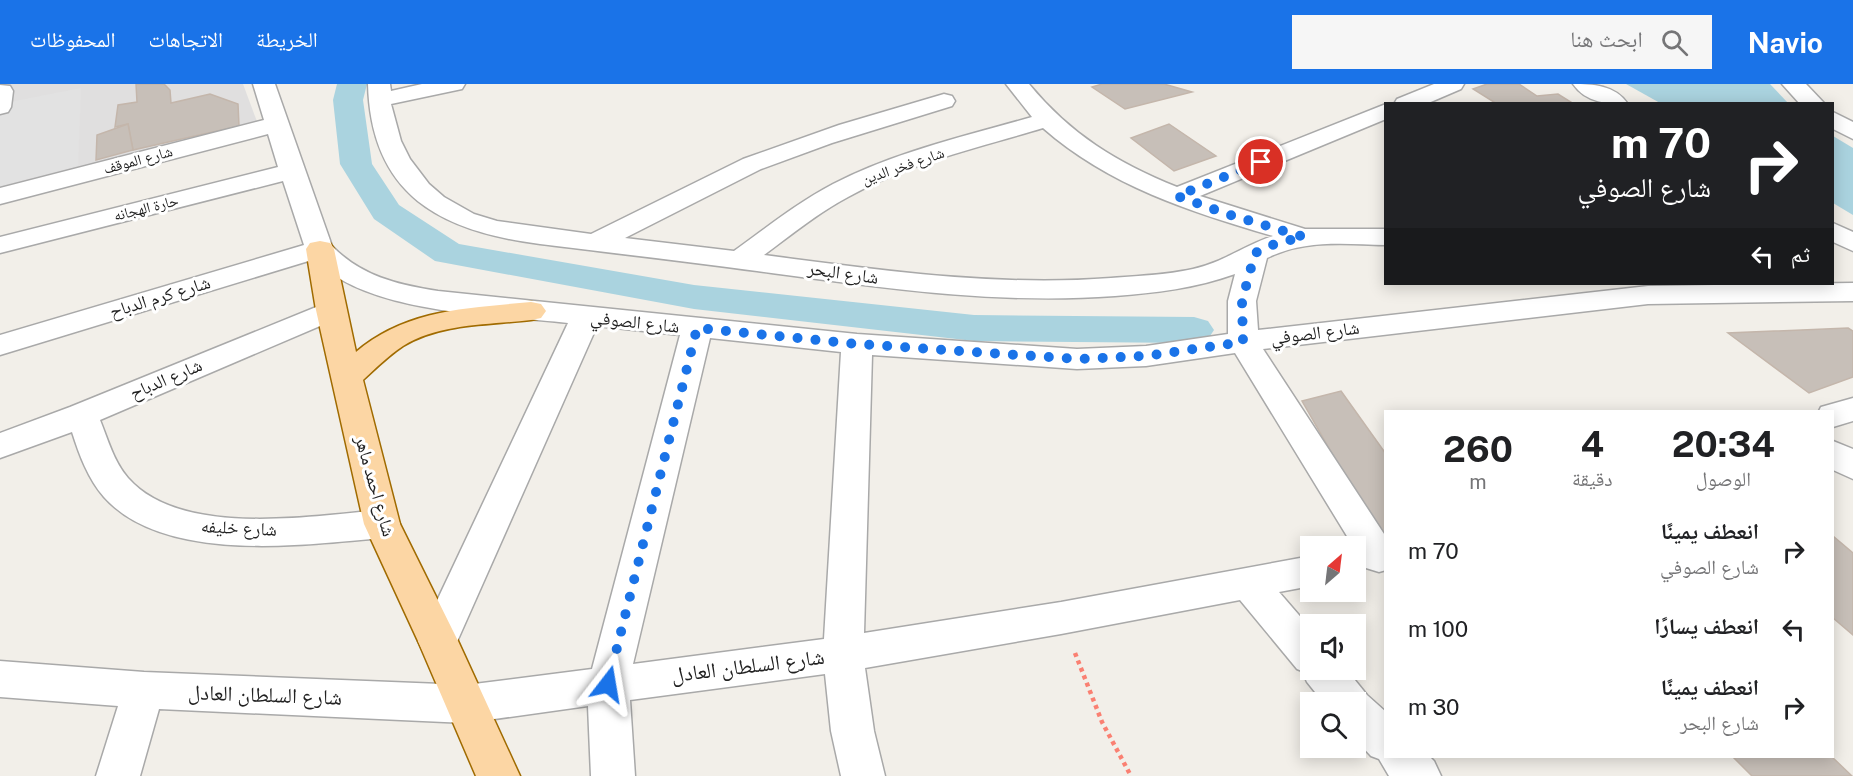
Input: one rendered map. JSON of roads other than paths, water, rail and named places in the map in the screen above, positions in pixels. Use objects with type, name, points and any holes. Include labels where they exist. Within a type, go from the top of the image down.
[{"type":"main road","name":"شارع احمد ماهر","points":[[320,249],[331,310],[382,524],[498,776]]},
{"type":"main road","points":[[347,377],[397,336],[419,327],[442,321],[531,311]]},
{"type":"street","name":"شارع الصوفي","points":[[264,84],[320,249],[347,272],[387,290],[438,300],[857,344],[1077,359],[1146,356],[1243,342],[1648,295],[1853,292]]},
{"type":"street","points":[[379,92],[454,84]]},
{"type":"street","points":[[1017,84],[1028,101],[1047,120],[1101,159],[1177,196],[1304,237]]},
{"type":"street","points":[[1410,102],[1453,84]]},
{"type":"street","points":[[1584,84],[1614,102]]},
{"type":"street","points":[[1793,84],[1812,102]]},
{"type":"street","name":"شارع البحر","points":[[379,92],[388,138],[410,181],[428,198],[453,214],[486,226],[523,234],[741,259],[929,284],[998,289],[1068,289],[1171,282],[1231,266],[1277,243],[1304,237],[1384,237]]},
{"type":"street","points":[[595,243],[750,165],[803,145],[944,101]]},
{"type":"street","points":[[1177,196],[1384,112]]},
{"type":"street","name":"شارع فخر الدين","points":[[741,259],[824,200],[854,183],[890,168],[1047,120]]},
{"type":"street","points":[[1834,120],[1853,132]]},
{"type":"street","name":"شارع الموقف","points":[[0,196],[277,124]]},
{"type":"street","name":"حارة الهجانه","points":[[0,245],[292,171]]},
{"type":"street","name":"شارع كرم الدباح","points":[[0,345],[320,249]]},
{"type":"street","points":[[1255,253],[1242,301],[1243,342],[1374,558]]},
{"type":"street","name":"شارع الدباح","points":[[0,446],[82,415],[331,310]]},
{"type":"street","points":[[438,642],[586,317]]},
{"type":"street","points":[[613,776],[608,684],[697,328]]},
{"type":"street","points":[[857,344],[843,654],[849,710],[857,757],[863,776]]},
{"type":"street","points":[[1834,415],[1853,409]]},
{"type":"street","name":"شارع خليفه","points":[[82,415],[104,470],[118,489],[138,506],[166,519],[208,529],[256,532],[382,524]]},
{"type":"street","points":[[1834,454],[1853,466]]},
{"type":"street","name":"شارع السلطان العادل","points":[[0,679],[144,690],[466,704],[843,654],[1061,618],[1300,573]]},
{"type":"street","points":[[1248,583],[1300,644]]},
{"type":"street","points":[[1330,680],[1341,692]]},
{"type":"street","points":[[118,776],[144,690]]},
{"type":"street","points":[[1366,721],[1384,740]]},
{"type":"street","points":[[1401,758],[1419,776]]},
{"type":"water","points":[[1626,84],[1770,84],[1787,102],[1658,102]]},
{"type":"water","points":[[1834,137],[1853,148],[1853,215],[1834,204]]},
{"type":"waterway","points":[[352,84],[348,100],[356,164],[386,212],[448,253],[694,297],[974,328],[1194,330]]}]
